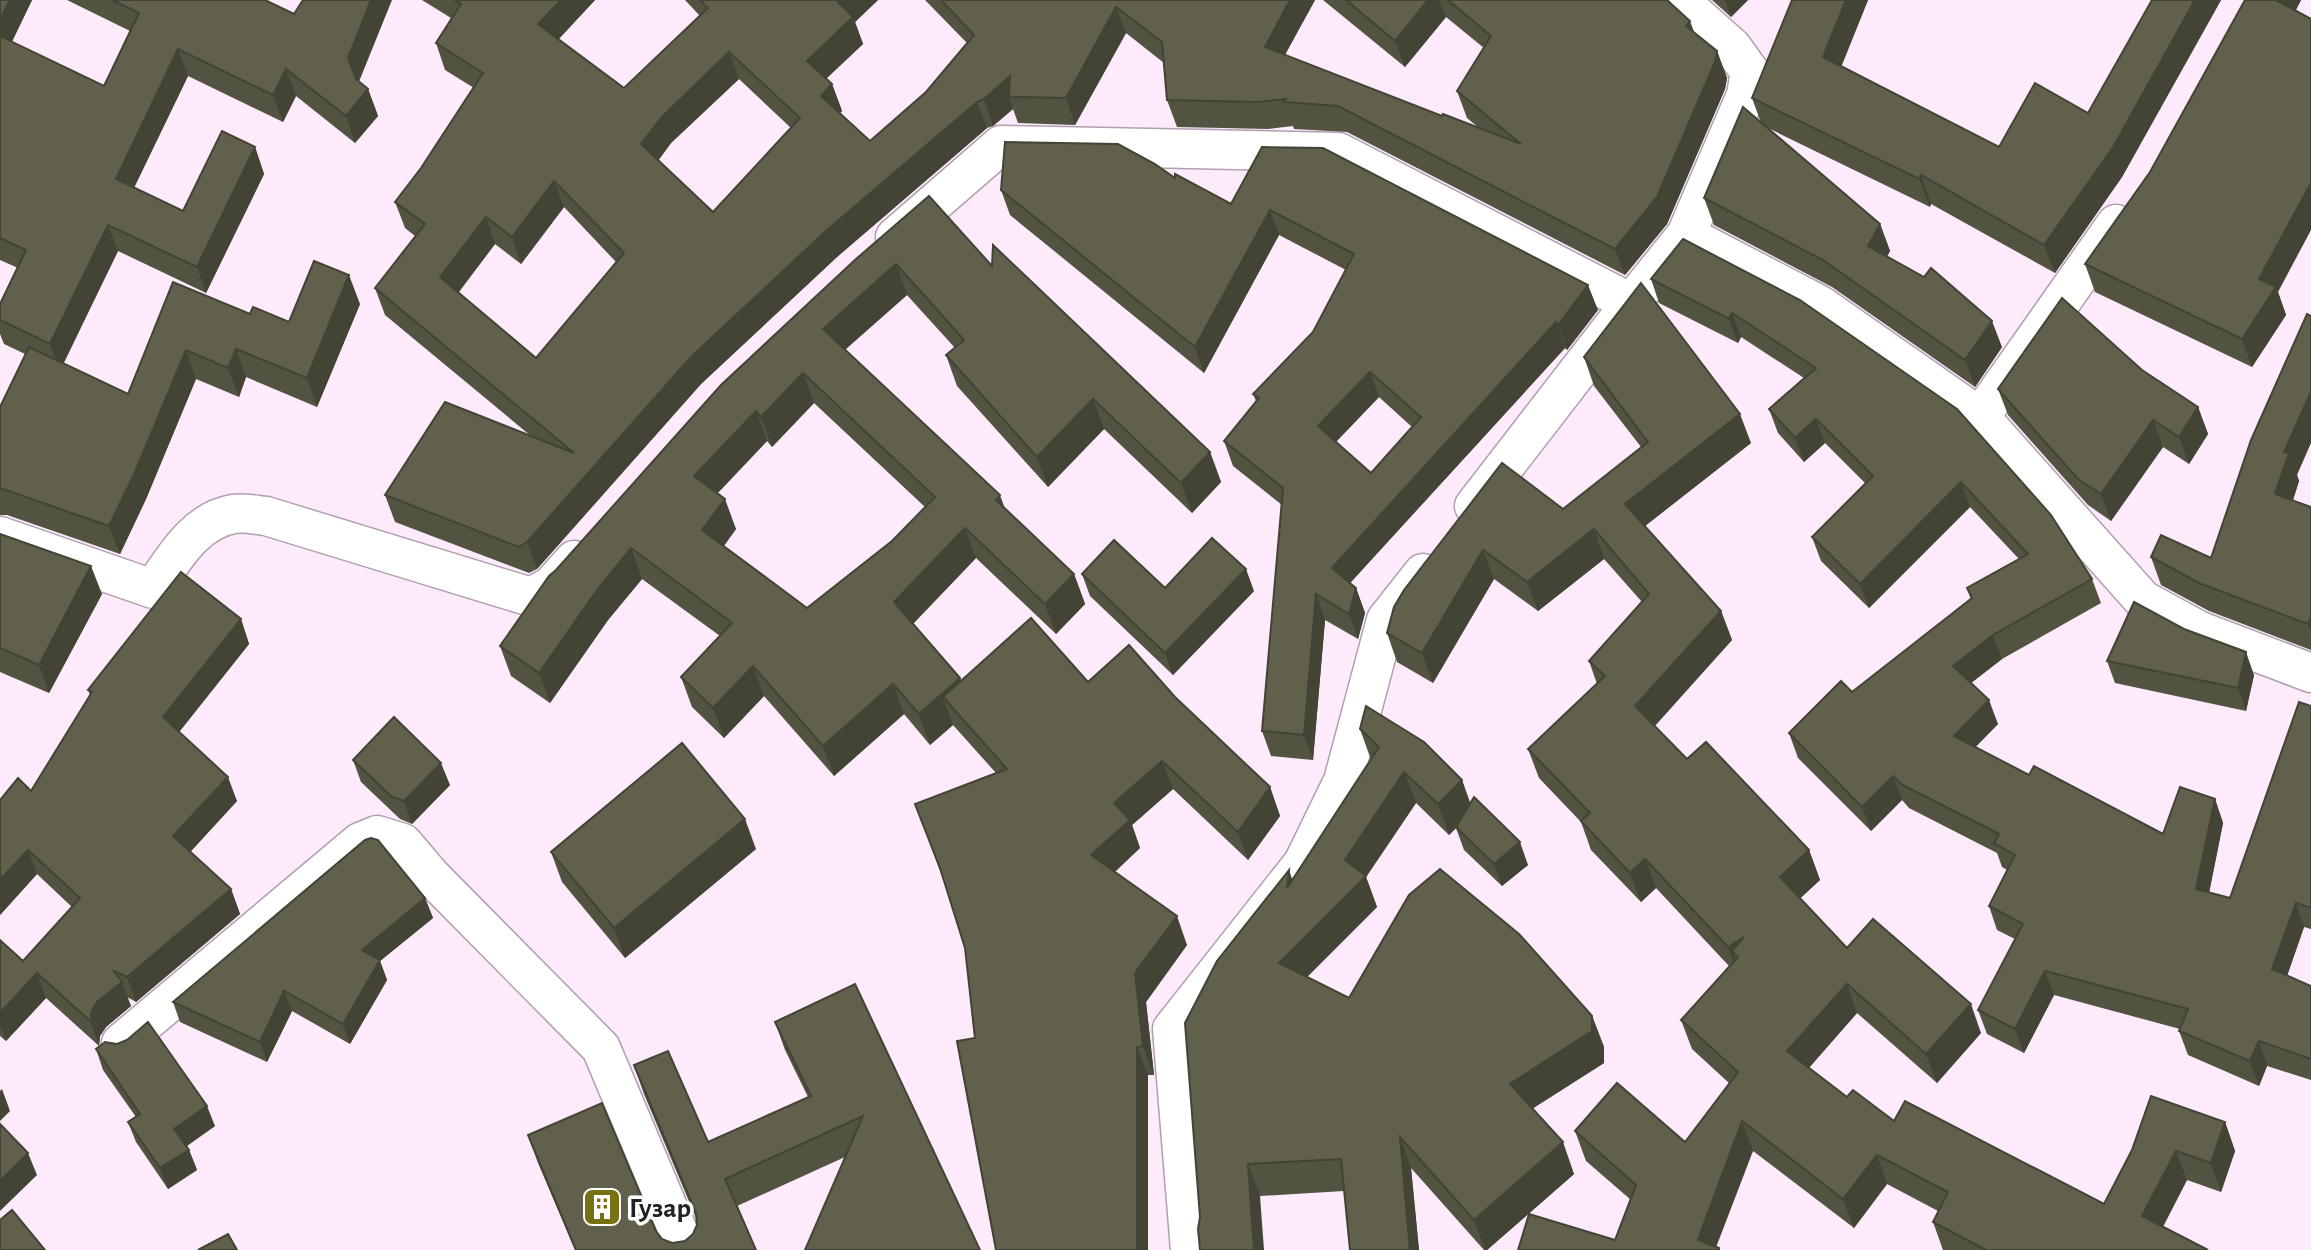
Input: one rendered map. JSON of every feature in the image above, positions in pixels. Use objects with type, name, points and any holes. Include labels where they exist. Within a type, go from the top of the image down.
[{"type":"street","points":[[1191,1250],[1172,1030],[1303,863],[1343,781],[1386,621],[1631,303],[1686,236],[1746,95],[1750,72],[1732,47],[1679,0]]},
{"type":"street","points":[[872,256],[1001,145],[1338,152],[1631,303]]},
{"type":"street","points":[[1980,417],[2133,201]]},
{"type":"street","points":[[1686,236],[1820,305],[1980,417],[2143,600],[2200,631],[2311,673]]},
{"type":"street","points":[[0,536],[153,589],[182,547],[208,524],[233,514],[266,516],[531,597],[551,586],[597,534]]},
{"type":"street","points":[[121,1043],[360,842],[377,835],[403,843],[431,876],[601,1048],[686,1250]]},
{"type":"building","points":[[0,0],[10,0],[0,20]]},
{"type":"building","points":[[112,0],[265,0],[294,14],[303,0],[371,0],[348,58],[356,79],[368,89],[346,116],[286,69],[273,95],[178,49],[116,179],[183,211],[222,131],[255,147],[197,267],[108,225],[50,344],[0,320],[0,304],[26,250],[0,238],[0,36],[104,86],[139,13]]},
{"type":"building","points":[[455,0],[561,0],[538,24],[624,88],[708,8],[700,0],[840,0],[838,2],[853,17],[807,61],[832,84],[821,96],[870,141],[926,92],[974,35],[941,0],[1290,0],[1265,47],[1521,144],[1457,91],[1491,36],[1448,0],[1667,0],[1690,21],[1686,26],[1717,51],[1715,62],[1657,197],[1615,249],[1338,106],[1284,102],[1286,99],[1258,102],[1167,100],[1162,42],[1116,7],[1066,98],[1009,97],[1010,76],[977,102],[827,230],[691,357],[527,542],[519,547],[385,495],[445,402],[574,453],[375,288],[425,224],[395,202],[421,168],[483,73],[436,43],[461,4]],"holes":[[[729,52],[800,118],[713,212],[641,144],[662,117]],[[554,181],[624,253],[536,358],[440,277],[486,217],[512,237]]]},
{"type":"building","points":[[1346,0],[1428,0],[1395,41]]},
{"type":"building","points":[[1792,0],[1846,0],[1823,57],[1999,147],[2035,83],[2088,113],[2152,0],[2195,0],[2112,149],[2044,245],[1921,175],[1919,179],[1752,98]]},
{"type":"building","points":[[2245,0],[2276,0],[2311,19],[2311,183],[2259,279],[2276,287],[2242,339],[2085,264],[2150,172]]},
{"type":"building","points":[[1743,107],[1880,224],[1868,246],[1924,277],[1931,268],[1992,321],[1965,360],[1823,260],[1704,198]]},
{"type":"building","points":[[1005,142],[1118,144],[1175,178],[1175,174],[1231,204],[1262,147],[1323,148],[1588,285],[1558,325],[1556,322],[1332,568],[1356,588],[1349,614],[1316,594],[1304,735],[1262,731],[1283,488],[1224,441],[1259,398],[1253,394],[1313,332],[1354,254],[1270,210],[1195,347],[1001,190]],"holes":[[[1370,372],[1421,417],[1371,473],[1318,426]]]},
{"type":"building","points":[[929,196],[992,266],[993,245],[1210,452],[1181,483],[1093,399],[1037,457],[946,355],[964,340],[896,264],[823,329],[1000,495],[996,500],[1074,574],[1045,604],[965,528],[894,602],[960,678],[919,714],[893,684],[823,746],[753,666],[713,708],[681,677],[732,623],[631,548],[597,590],[539,673],[500,646],[549,576],[721,385],[856,259]],"holes":[[[803,373],[935,497],[892,541],[807,608],[702,530],[725,499],[694,476],[756,411],[761,417]]]},
{"type":"building","points":[[1683,239],[1800,300],[1957,409],[2051,515],[2092,579],[1993,635],[1953,666],[1989,700],[1954,736],[2029,775],[2034,766],[2163,834],[2180,787],[2215,799],[2196,889],[2230,898],[2299,702],[2311,706],[2311,908],[2296,903],[2272,969],[2311,986],[2311,1059],[2259,1041],[2250,1061],[2179,1031],[2188,1009],[2045,971],[2015,1029],[1978,1010],[2023,924],[1989,906],[2015,855],[1994,843],[1999,834],[1901,784],[1893,776],[1862,807],[1789,733],[1841,681],[1852,692],[1972,598],[1967,588],[2028,554],[1961,482],[1860,584],[1812,537],[1873,476],[1816,419],[1795,438],[1769,409],[1816,368],[1732,313],[1729,319],[1651,279]]},
{"type":"building","points":[[314,261],[349,275],[307,378],[236,349],[228,368],[186,350],[136,470],[109,526],[0,488],[0,407],[29,347],[128,394],[173,282],[250,314],[253,307],[289,322]]},
{"type":"building","points":[[1641,283],[1740,414],[1625,504],[1721,611],[1635,706],[1687,759],[1706,742],[1809,850],[1780,877],[1847,948],[1873,919],[1971,1004],[1926,1054],[1847,984],[1787,1051],[1847,1097],[1853,1090],[1894,1121],[1905,1101],[2104,1204],[2132,1150],[2151,1096],[2225,1122],[2211,1163],[2176,1151],[2142,1216],[2208,1250],[1986,1250],[1933,1222],[1948,1192],[1877,1155],[1843,1199],[1742,1121],[1698,1240],[1719,1250],[1518,1250],[1529,1214],[1615,1240],[1636,1185],[1575,1131],[1617,1083],[1685,1142],[1738,1072],[1681,1020],[1738,957],[1732,951],[1744,937],[1728,947],[1645,859],[1630,873],[1581,821],[1590,813],[1528,749],[1605,676],[1589,661],[1649,594],[1594,529],[1527,582],[1483,550],[1422,653],[1387,633],[1394,607],[1404,590],[1502,463],[1563,509],[1648,442],[1584,357]]},
{"type":"building","points":[[2062,298],[2142,370],[2198,407],[2179,437],[2153,420],[2101,494],[2078,479],[1998,389]]},
{"type":"building","points":[[2307,314],[2311,316],[2311,392],[2284,452],[2289,453],[2275,494],[2311,507],[2311,617],[2308,624],[2199,583],[2151,557],[2161,535],[2211,558],[2251,440]]},
{"type":"building","points":[[0,534],[91,566],[39,665],[0,648]]},
{"type":"building","points":[[1212,538],[1246,569],[1165,653],[1082,574],[1114,540],[1165,588]]},
{"type":"building","points":[[181,572],[241,619],[163,717],[228,777],[173,836],[231,889],[127,977],[114,971],[122,982],[97,1002],[91,1012],[91,1022],[37,973],[0,1013],[0,940],[23,961],[80,898],[28,850],[0,880],[0,800],[18,778],[31,791],[92,692],[88,690]]},
{"type":"building","points":[[2134,602],[2184,629],[2246,652],[2238,688],[2107,661]]},
{"type":"building","points":[[1031,618],[1088,682],[1129,645],[1175,697],[1270,787],[1238,832],[1162,761],[1114,803],[1130,820],[1091,855],[1177,916],[1135,973],[1143,1046],[1137,1047],[1137,1250],[996,1250],[957,1041],[975,1038],[965,948],[940,868],[915,804],[1007,769],[943,697]]},
{"type":"building","points":[[1366,706],[1424,742],[1462,780],[1438,804],[1404,772],[1345,860],[1366,876],[1279,963],[1349,998],[1409,895],[1440,869],[1519,934],[1592,1016],[1592,1031],[1510,1084],[1563,1142],[1474,1220],[1400,1137],[1410,1250],[1350,1250],[1341,1159],[1248,1164],[1254,1250],[1200,1250],[1200,1217],[1185,1023],[1217,961],[1289,870],[1287,888],[1379,747],[1360,729]]},
{"type":"building","points":[[394,717],[441,763],[404,801],[392,797],[353,760]]},
{"type":"building","points":[[682,743],[745,819],[614,928],[551,852]]},
{"type":"building","points":[[1474,797],[1520,842],[1494,864],[1456,827]]},
{"type":"building","points":[[365,840],[378,840],[425,898],[362,950],[380,960],[343,1024],[284,991],[260,1042],[173,1002]]},
{"type":"building","points":[[855,984],[980,1250],[805,1250],[863,1116],[725,1179],[756,1250],[576,1250],[528,1135],[602,1103],[656,1231],[662,1239],[672,1243],[685,1241],[693,1234],[697,1225],[696,1213],[634,1065],[668,1051],[708,1142],[811,1096],[775,1022]]},
{"type":"building","points":[[148,1022],[207,1106],[174,1129],[189,1150],[160,1168],[128,1122],[140,1114],[96,1049],[105,1042],[117,1044],[127,1040]]},
{"type":"building","points":[[0,1124],[28,1153],[0,1181]]},
{"type":"building","points":[[12,1210],[45,1250],[0,1250],[0,1220]]},
{"type":"building","points":[[228,1234],[237,1250],[198,1250]]},
{"type":"place","name":"Гузар","points":[[602,1207]]}]
